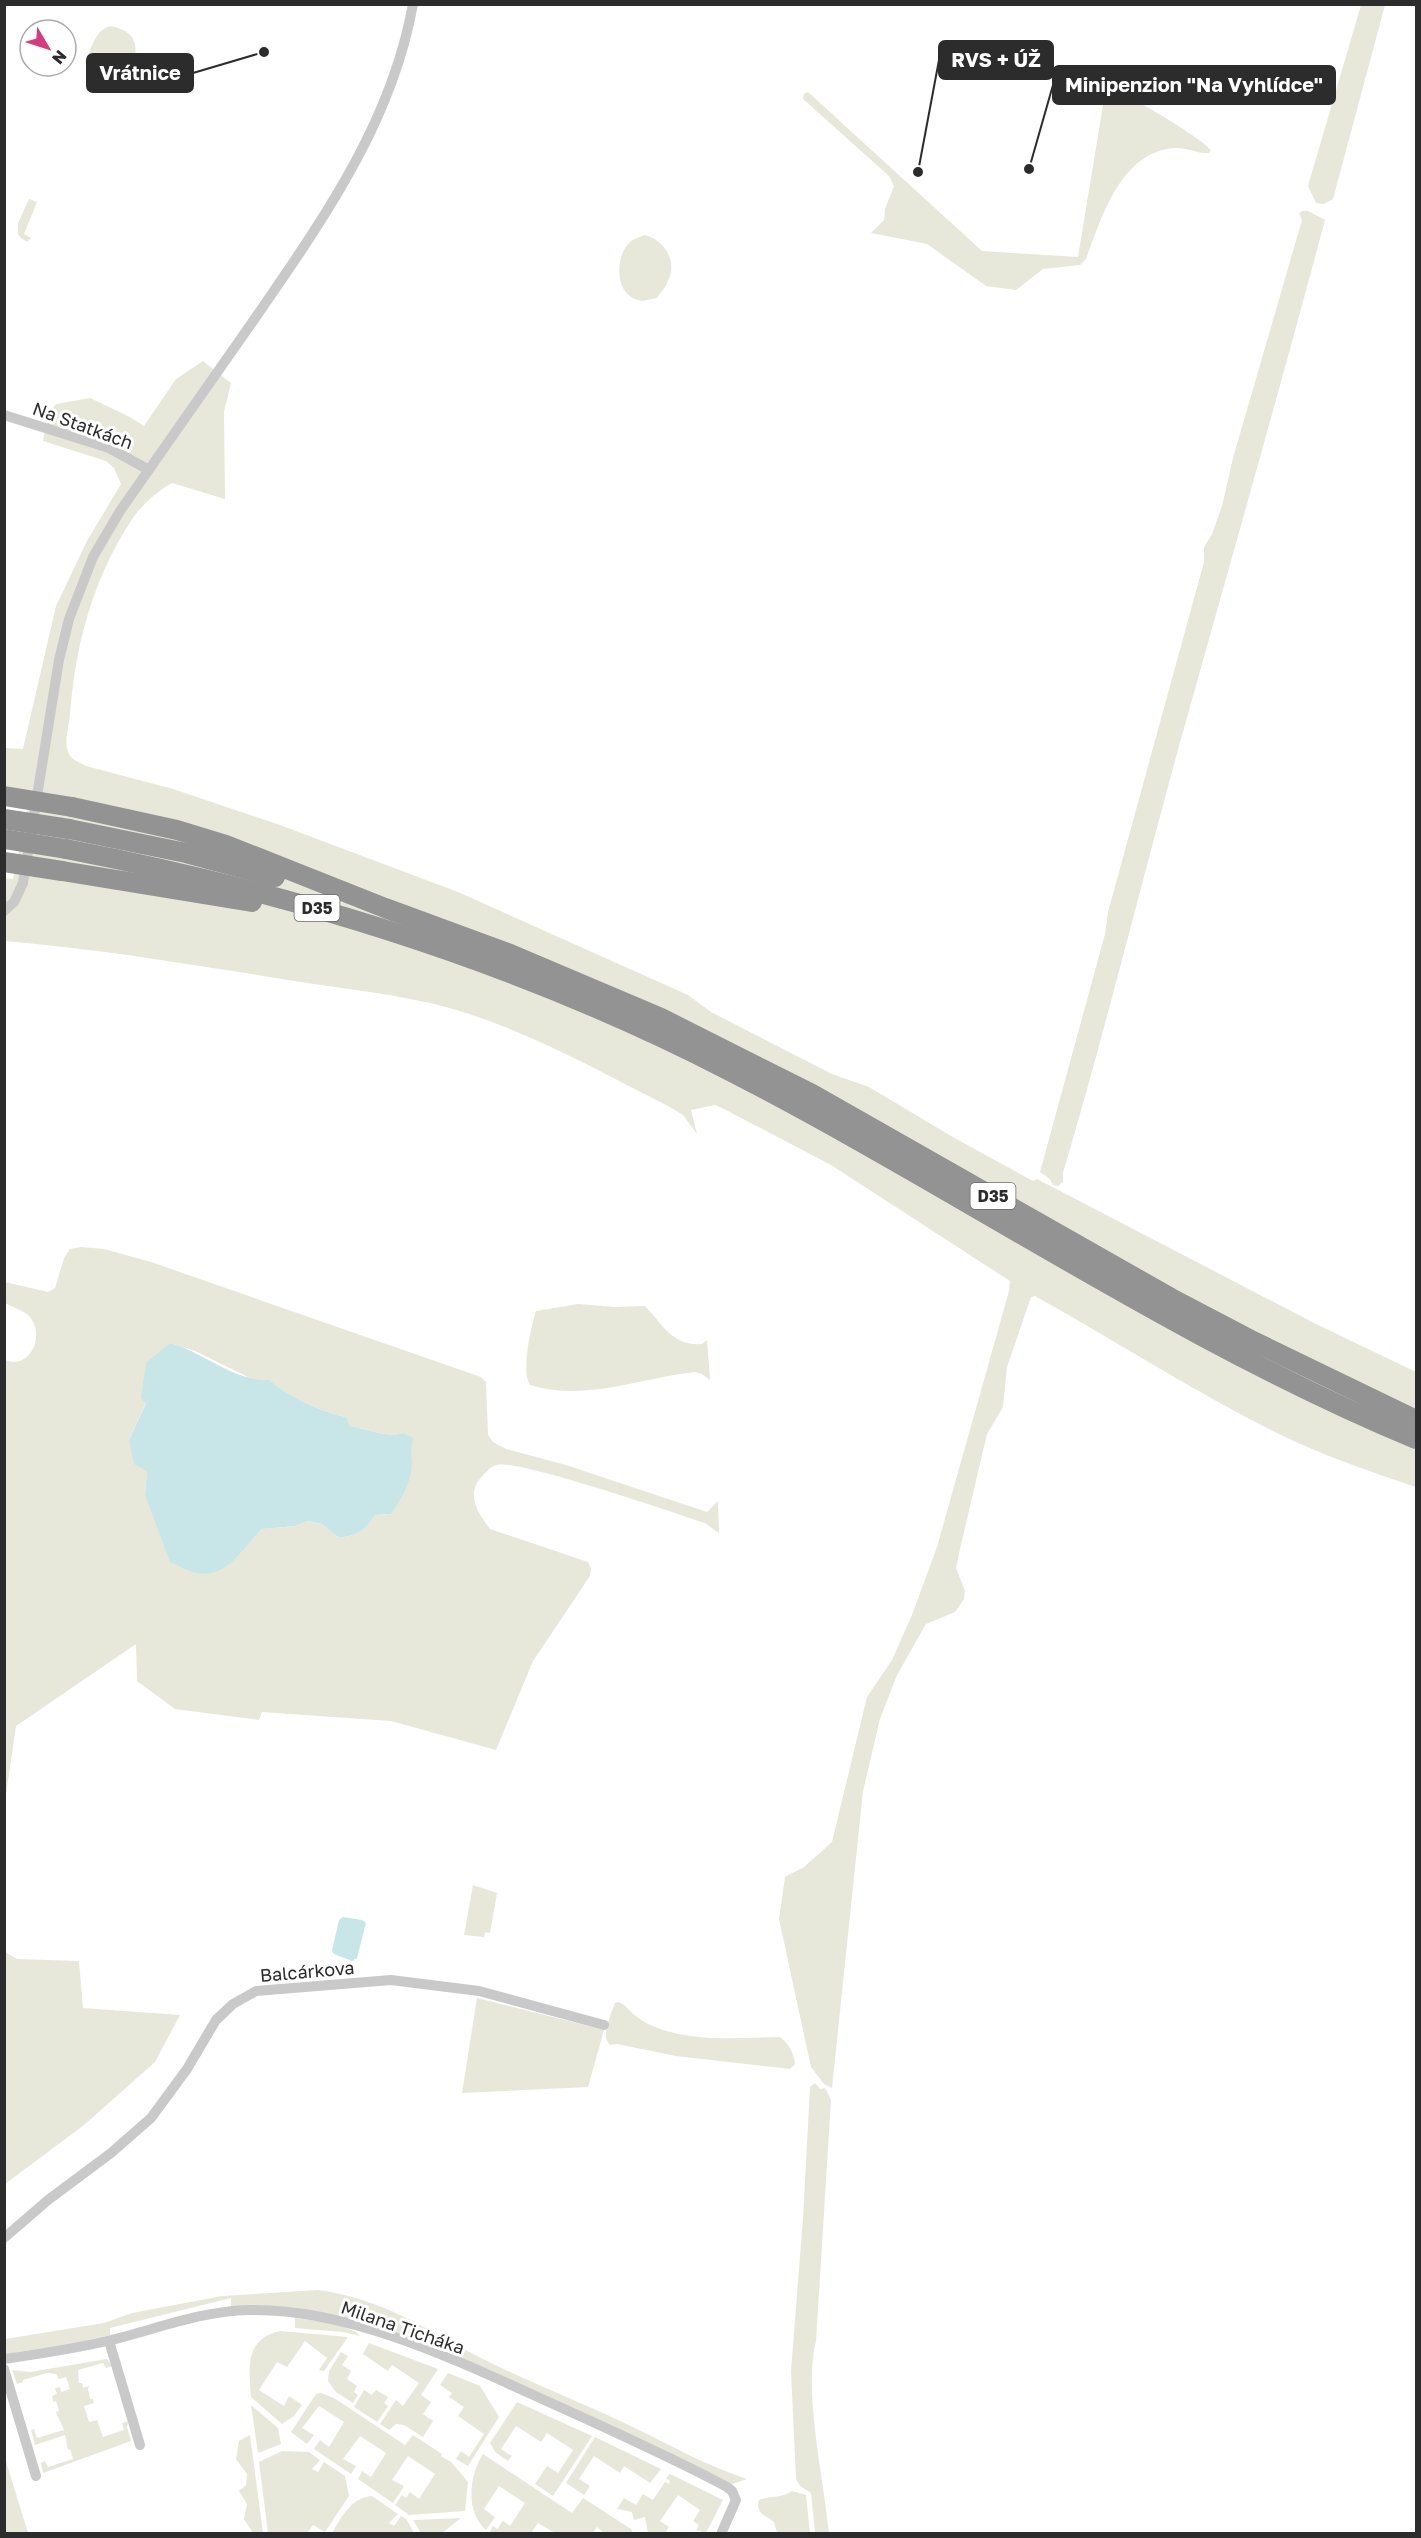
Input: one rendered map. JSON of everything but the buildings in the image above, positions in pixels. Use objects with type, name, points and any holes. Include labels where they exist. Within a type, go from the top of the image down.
[{"type":"highway","points":[[4,796],[72,807],[195,835],[385,908]]},
{"type":"highway","name":"D35","points":[[4,819],[69,829],[186,853],[385,908],[447,930],[596,990],[737,1055],[893,1139],[1171,1298],[1317,1374],[1416,1420]]},
{"type":"highway","name":"D35","points":[[4,839],[66,849],[209,879],[357,920],[529,980],[725,1068],[818,1117],[1080,1267],[1245,1358],[1416,1439]]},
{"type":"highway","points":[[4,862],[357,920]]},
{"type":"street","points":[[4,911],[14,902],[23,883],[59,660],[69,619],[100,543],[340,192],[381,112],[397,72],[413,4]]},
{"type":"street","name":"Na Statkách","points":[[4,415],[109,448],[149,470]]},
{"type":"street","name":"Balcárkova","points":[[4,2238],[48,2200],[111,2153],[151,2118],[188,2069],[216,2020],[233,2004],[256,1991],[391,1980],[478,1991],[604,2025]]},
{"type":"street","name":"Milana Ticháka","points":[[4,2359],[109,2341],[189,2319],[242,2310],[288,2312],[332,2319],[383,2334],[503,2381],[633,2441],[732,2491],[736,2500],[735,2505],[721,2534]]},
{"type":"street","points":[[109,2341],[140,2445]]},
{"type":"street","points":[[4,2369],[36,2476]]},
{"type":"shaded area","points":[[1361,5],[1385,5],[1333,199],[1324,204],[1316,203],[1308,186]]},
{"type":"shaded area","points":[[111,26],[122,29],[134,40],[136,47],[134,63],[127,81],[85,63],[97,36]]},
{"type":"shaded area","points":[[1106,87],[1128,96],[1160,115],[1211,150],[1205,153],[1174,148],[1155,152],[1140,162],[1127,174],[1116,190],[1086,259],[1080,265],[1043,269],[1016,290],[986,286],[927,244],[871,233],[884,220],[885,209],[894,186],[889,176],[803,99],[804,94],[808,92],[982,251],[1078,257]]},
{"type":"shaded area","points":[[29,199],[37,202],[24,234],[31,238],[27,242],[18,234],[18,223]]},
{"type":"shaded area","points":[[1308,211],[1325,220],[1179,746],[1063,1173],[1063,1182],[1058,1186],[1053,1185],[1050,1179],[1040,1172],[1105,934],[1108,912],[1204,562],[1204,547],[1212,534],[1222,506],[1233,458],[1302,220],[1299,213]]},
{"type":"shaded area","points":[[645,235],[663,246],[670,259],[671,273],[657,298],[643,301],[630,296],[625,291],[621,284],[619,267],[628,244]]},
{"type":"shaded area","points":[[203,361],[231,383],[224,412],[225,499],[172,483],[142,506],[116,546],[95,592],[81,640],[67,738],[68,752],[73,759],[86,766],[173,789],[277,824],[458,892],[688,995],[711,1012],[832,1074],[869,1087],[1033,1181],[1037,1179],[1316,1324],[1416,1372],[1416,1487],[1328,1456],[1277,1433],[1185,1384],[1035,1296],[1031,1297],[1007,1367],[1003,1407],[987,1434],[960,1549],[956,1568],[965,1591],[964,1599],[955,1612],[926,1624],[897,1675],[880,1719],[863,1791],[832,2088],[824,2084],[811,2067],[779,1919],[785,1877],[804,1867],[832,1842],[867,1697],[892,1660],[912,1615],[937,1547],[1010,1281],[831,1165],[726,1110],[715,1105],[691,1110],[697,1134],[683,1115],[668,1106],[536,1040],[481,1018],[433,1004],[392,996],[147,958],[5,941],[4,878],[13,879],[31,791],[5,788],[5,748],[23,749],[56,606],[87,541],[121,484],[114,468],[106,461],[43,441],[48,415],[56,404],[90,398],[144,426],[176,379]]},
{"type":"shaded area","points":[[81,1247],[104,1249],[151,1262],[481,1377],[486,1382],[488,1435],[493,1442],[506,1449],[566,1465],[707,1512],[718,1501],[719,1533],[705,1523],[598,1488],[511,1465],[494,1466],[477,1483],[474,1496],[477,1508],[490,1529],[588,1562],[591,1569],[590,1576],[533,1661],[496,1750],[391,1721],[262,1712],[259,1720],[175,1709],[137,1681],[136,1644],[16,1726],[5,1801],[5,1360],[14,1362],[28,1356],[36,1341],[36,1333],[34,1324],[28,1315],[5,1303],[5,1282],[48,1292],[55,1288],[64,1258],[70,1249]],"holes":[[[170,1343],[195,1351],[256,1381],[270,1380],[306,1403],[346,1417],[350,1426],[384,1434],[403,1433],[412,1465],[391,1514],[375,1515],[360,1532],[339,1538],[322,1524],[308,1521],[295,1526],[262,1529],[254,1536],[145,1495],[147,1471],[129,1440],[146,1402],[164,1349]]]},
{"type":"shaded area","points":[[578,1304],[614,1307],[645,1306],[669,1333],[683,1342],[702,1344],[707,1340],[710,1380],[695,1372],[591,1390],[550,1390],[530,1385],[526,1369],[536,1311]]},
{"type":"shaded area","points":[[473,1885],[497,1893],[490,1933],[485,1932],[484,1937],[464,1935]]},
{"type":"shaded area","points":[[5,1952],[17,1959],[79,1961],[83,2008],[180,2015],[155,2062],[84,2125],[5,2184]]},
{"type":"shaded area","points":[[477,1998],[604,2030],[588,2087],[462,2093]]},
{"type":"shaded area","points":[[618,2002],[645,2022],[675,2033],[720,2038],[780,2037],[790,2049],[795,2064],[790,2069],[676,2056],[617,2044],[610,2045],[606,2031],[615,2003]]},
{"type":"shaded area","points":[[815,2083],[820,2089],[825,2088],[831,2100],[812,2385],[813,2410],[829,2534],[815,2533],[811,2493],[800,2486],[796,2479],[791,2371],[810,2087]]},
{"type":"shaded area","points":[[318,2290],[382,2307],[496,2366],[704,2462],[747,2479],[732,2484],[516,2382],[326,2313],[285,2308],[231,2307],[231,2298],[110,2328],[110,2335],[72,2344],[5,2354],[5,2339],[104,2323],[132,2313],[222,2296]]},
{"type":"shaded area","points":[[295,2318],[348,2328],[360,2336],[343,2332],[295,2328]]},
{"type":"shaded area","points":[[280,2331],[348,2337],[324,2371],[319,2370],[327,2358],[305,2341],[287,2367],[277,2362],[259,2390],[284,2406],[289,2396],[302,2405],[294,2416],[282,2424],[251,2397],[250,2376],[251,2356],[254,2348],[268,2335]]},
{"type":"shaded area","points":[[369,2343],[438,2369],[421,2395],[431,2402],[423,2414],[433,2421],[423,2437],[404,2425],[396,2424],[389,2430],[380,2424],[396,2400],[403,2406],[419,2383],[392,2365],[388,2371],[363,2354]]},
{"type":"shaded area","points":[[341,2352],[348,2356],[342,2365],[351,2371],[347,2379],[357,2386],[354,2392],[358,2395],[353,2403],[336,2392],[328,2381],[329,2371]]},
{"type":"shaded area","points":[[107,2359],[112,2366],[106,2368],[103,2363],[78,2370],[79,2383],[82,2383],[83,2388],[89,2386],[90,2399],[93,2399],[94,2403],[84,2406],[89,2422],[97,2420],[103,2437],[124,2430],[122,2423],[129,2421],[127,2427],[131,2441],[43,2473],[41,2463],[45,2461],[48,2467],[73,2459],[70,2449],[68,2450],[65,2435],[35,2445],[31,2430],[34,2429],[37,2438],[64,2430],[56,2412],[59,2411],[56,2401],[53,2402],[52,2396],[57,2394],[55,2388],[60,2387],[61,2392],[70,2389],[66,2377],[59,2379],[56,2374],[47,2373],[17,2384],[12,2370],[30,2372]]},
{"type":"shaded area","points":[[448,2373],[480,2386],[499,2417],[468,2466],[456,2459],[461,2451],[469,2457],[484,2434],[458,2416],[464,2407],[449,2397],[452,2393],[440,2385]]},
{"type":"shaded area","points":[[364,2390],[372,2395],[376,2390],[388,2397],[384,2403],[388,2406],[377,2422],[354,2407]]},
{"type":"shaded area","points":[[321,2393],[334,2398],[405,2445],[413,2435],[442,2454],[441,2456],[451,2462],[468,2482],[465,2511],[409,2515],[395,2505],[402,2495],[406,2498],[410,2492],[419,2499],[435,2474],[408,2456],[392,2480],[404,2486],[393,2503],[358,2479],[362,2471],[371,2477],[386,2453],[360,2436],[343,2459],[356,2466],[351,2474],[314,2449],[320,2440],[329,2447],[344,2422],[319,2406],[302,2428],[314,2435],[307,2444],[291,2432],[316,2394]]},
{"type":"shaded area","points":[[517,2402],[592,2436],[553,2496],[535,2484],[547,2466],[558,2473],[573,2450],[547,2433],[541,2442],[516,2426],[501,2449],[512,2456],[508,2461],[496,2453],[490,2443]]},
{"type":"shaded area","points":[[251,2405],[278,2428],[281,2444],[258,2453]]},
{"type":"shaded area","points":[[250,2435],[263,2533],[253,2533],[244,2519],[247,2504],[239,2491],[246,2485],[247,2474],[236,2459],[239,2441]]},
{"type":"shaded area","points":[[595,2437],[661,2469],[650,2483],[624,2466],[620,2473],[594,2456],[579,2479],[590,2486],[584,2495],[566,2483]]},
{"type":"shaded area","points":[[282,2451],[309,2452],[320,2460],[312,2469],[318,2472],[324,2462],[345,2476],[349,2496],[325,2532],[313,2525],[307,2533],[268,2533],[259,2462]]},
{"type":"shaded area","points":[[483,2454],[572,2513],[583,2498],[631,2529],[633,2533],[604,2533],[597,2527],[593,2533],[555,2533],[538,2523],[531,2533],[489,2533],[493,2526],[497,2529],[503,2521],[510,2526],[525,2503],[499,2486],[484,2509],[495,2517],[486,2530],[479,2522],[471,2494],[478,2463]]},
{"type":"shaded area","points":[[5,2458],[28,2533],[5,2533]]},
{"type":"shaded area","points":[[670,2474],[723,2500],[706,2533],[696,2530],[699,2525],[693,2521],[700,2510],[678,2495],[660,2521],[669,2527],[665,2533],[648,2533],[645,2517],[634,2520],[632,2512],[617,2509],[624,2498],[636,2505],[643,2494],[653,2500],[665,2482],[669,2484],[670,2481],[666,2478]]},
{"type":"shaded area","points":[[792,2491],[806,2495],[810,2533],[777,2533],[774,2522],[758,2508],[759,2500]]},
{"type":"shaded area","points":[[372,2496],[398,2514],[389,2523],[394,2526],[401,2516],[406,2519],[414,2533],[332,2533],[353,2504],[364,2497]]},
{"type":"shaded area","points":[[461,2518],[442,2533],[421,2533],[413,2520]]},
{"type":"water","points":[[170,1343],[183,1347],[232,1372],[270,1380],[306,1403],[346,1417],[350,1426],[384,1434],[403,1433],[413,1438],[410,1477],[391,1514],[375,1515],[360,1532],[339,1538],[322,1524],[308,1521],[295,1526],[262,1529],[234,1560],[217,1571],[207,1574],[196,1573],[170,1562],[145,1495],[147,1471],[134,1464],[129,1440],[146,1403],[141,1398],[146,1363]]},
{"type":"water","points":[[343,1917],[362,1920],[366,1923],[357,1958],[352,1961],[332,1951],[339,1920]]},
{"type":"place","name":"Vrátnice","points":[[264,52]]},
{"type":"place","name":"Minipenzion \"Na Vyhlídce\"","points":[[1029,169]]},
{"type":"place","name":"RVS + ÚŽ","points":[[918,172]]}]
